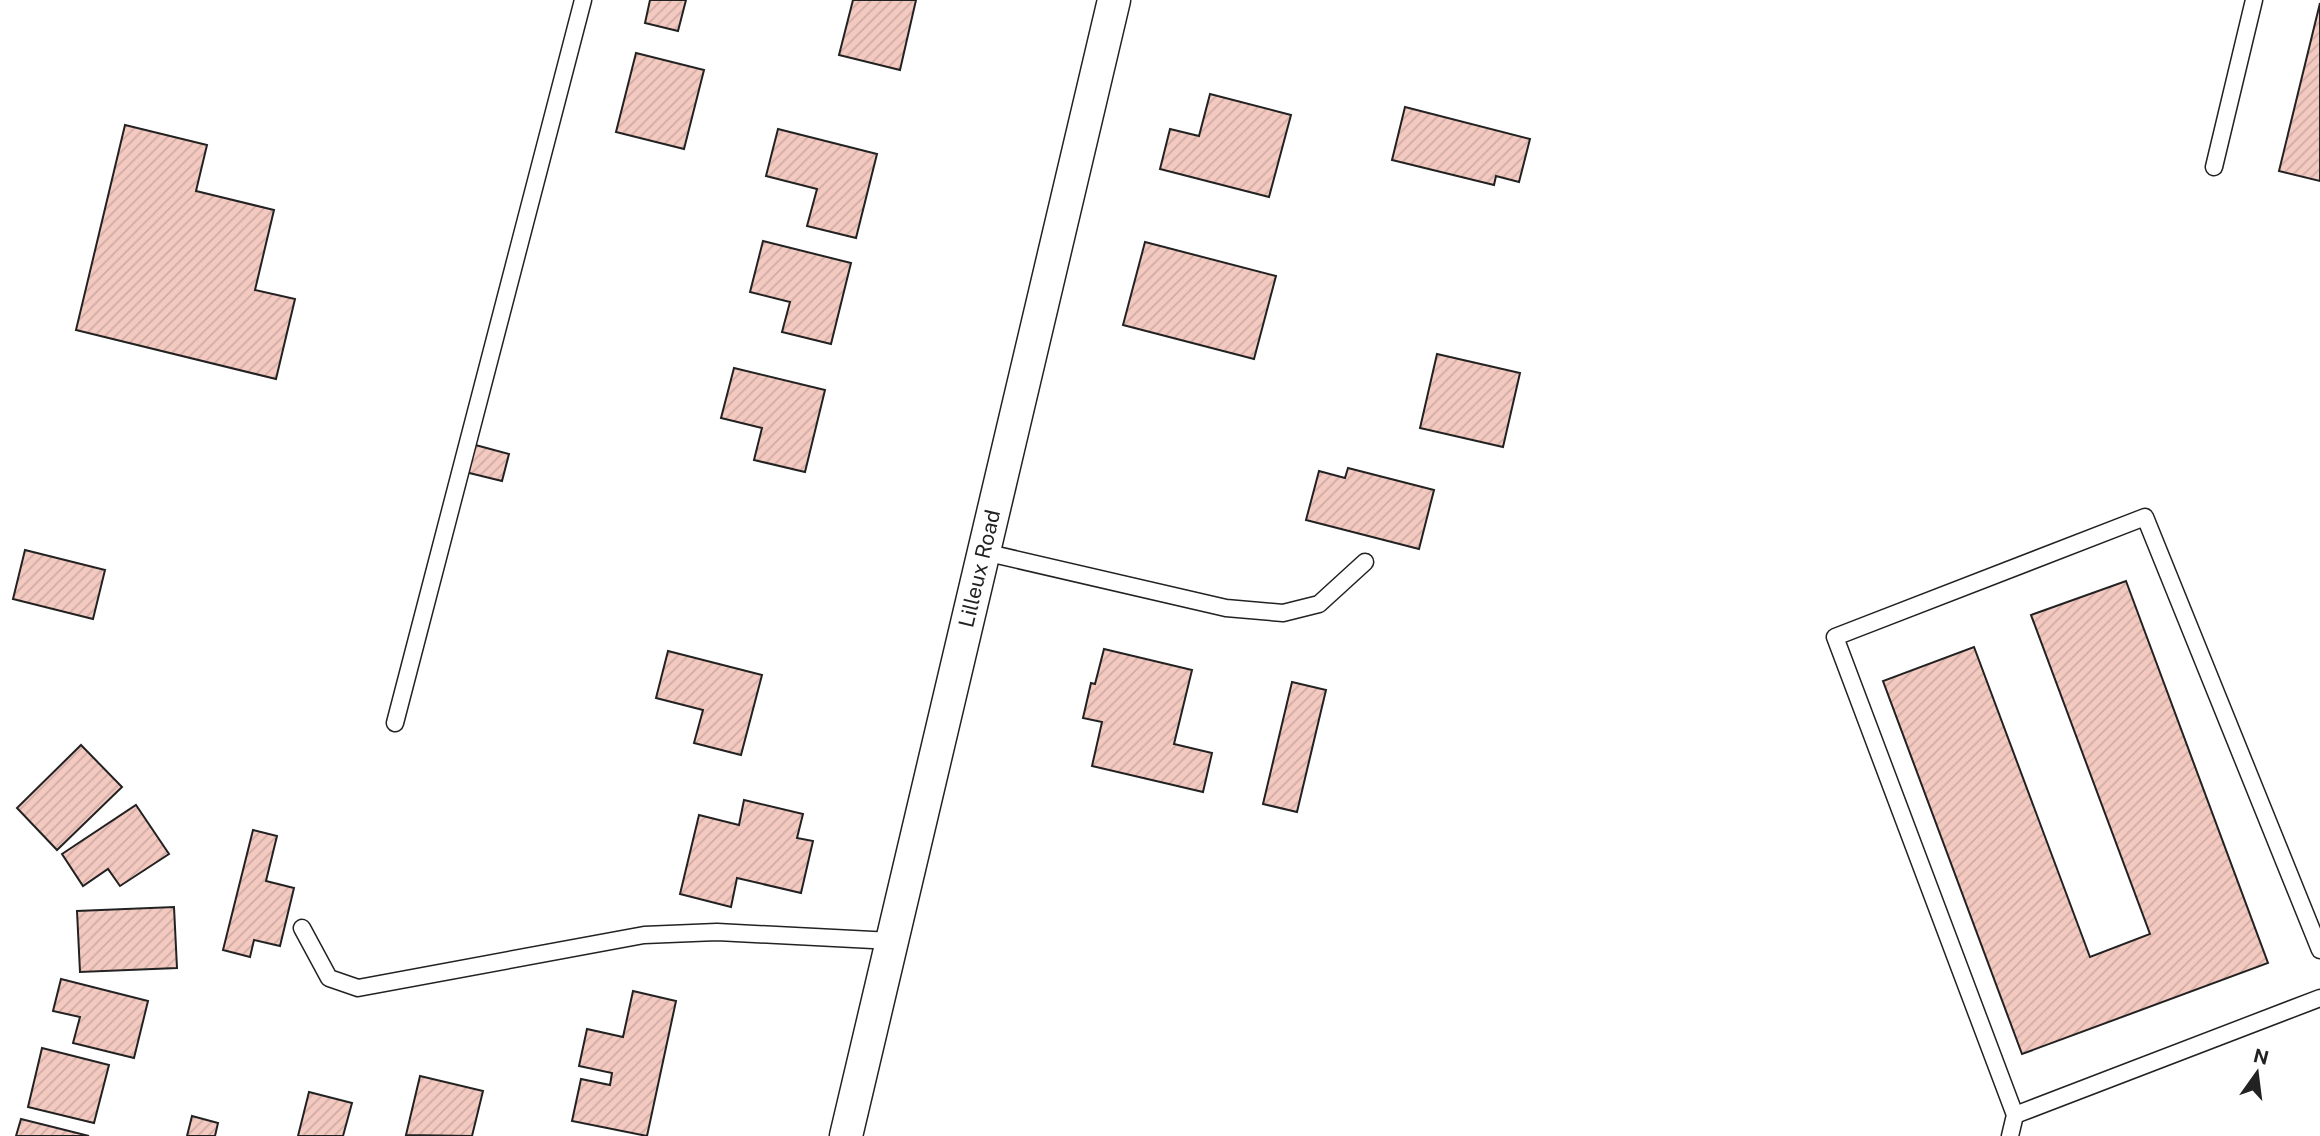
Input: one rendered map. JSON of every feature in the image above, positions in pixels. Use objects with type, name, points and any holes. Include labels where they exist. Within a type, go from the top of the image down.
[{"type":"street","name":"Lilleux Road","points":[[846,1136],[1114,0]]},
{"type":"lane","points":[[396,723],[583,0]]},
{"type":"lane","points":[[2214,167],[2254,0]]},
{"type":"lane","points":[[2010,1136],[2015,1115],[1835,638],[2144,517],[2320,950]]},
{"type":"lane","points":[[984,552],[1226,608],[1283,613],[1319,604],[1365,562]]},
{"type":"lane","points":[[302,928],[329,978],[358,988],[644,935],[717,932],[892,941]]},
{"type":"lane","points":[[2015,1115],[2320,998]]},
{"type":"building","points":[[650,0],[686,0],[678,31],[645,23]]},
{"type":"building","points":[[853,0],[916,0],[900,70],[839,55]]},
{"type":"building","points":[[2320,3],[2320,181],[2279,171]]},
{"type":"building","points":[[636,53],[704,70],[684,149],[616,132]]},
{"type":"building","points":[[1210,94],[1291,115],[1269,197],[1160,169],[1170,129],[1199,136]]},
{"type":"building","points":[[1405,107],[1530,139],[1519,182],[1496,176],[1494,185],[1392,160]]},
{"type":"building","points":[[125,125],[207,145],[196,191],[274,210],[255,290],[295,299],[276,379],[76,330]]},
{"type":"building","points":[[778,129],[877,154],[856,238],[807,226],[817,189],[766,176]]},
{"type":"building","points":[[763,241],[851,263],[831,344],[782,332],[790,302],[750,292]]},
{"type":"building","points":[[1145,242],[1276,276],[1254,359],[1123,325]]},
{"type":"building","points":[[1437,354],[1520,373],[1503,447],[1420,428]]},
{"type":"building","points":[[734,368],[825,390],[805,472],[754,460],[762,428],[721,418]]},
{"type":"building","points":[[468,443],[509,454],[502,481],[461,471]]},
{"type":"building","points":[[1348,468],[1434,490],[1419,549],[1306,520],[1319,471],[1345,478]]},
{"type":"building","points":[[25,550],[105,570],[93,619],[13,599]]},
{"type":"building","points":[[2126,581],[2268,963],[2022,1054],[1883,681],[1974,647],[2090,957],[2150,934],[2031,615]]},
{"type":"building","points":[[1104,649],[1192,670],[1174,744],[1212,753],[1203,792],[1092,766],[1102,722],[1083,718],[1091,683],[1095,684]]},
{"type":"building","points":[[668,651],[762,675],[741,755],[694,743],[703,710],[656,698]]},
{"type":"building","points":[[1292,682],[1326,690],[1297,812],[1263,804]]},
{"type":"building","points":[[81,745],[122,787],[57,850],[17,808]]},
{"type":"building","points":[[744,800],[803,814],[797,838],[813,841],[801,893],[737,878],[731,907],[680,894],[699,815],[739,825]]},
{"type":"building","points":[[136,805],[169,854],[120,886],[108,869],[83,886],[62,854]]},
{"type":"building","points":[[253,830],[277,836],[266,881],[294,888],[280,946],[254,940],[250,957],[223,950]]},
{"type":"building","points":[[174,907],[177,968],[80,972],[77,911]]},
{"type":"building","points":[[61,979],[148,1001],[134,1058],[73,1043],[80,1017],[53,1011]]},
{"type":"building","points":[[633,991],[676,1001],[647,1136],[572,1121],[581,1079],[610,1085],[612,1073],[579,1066],[587,1029],[623,1037]]},
{"type":"building","points":[[42,1048],[109,1065],[94,1123],[28,1107]]},
{"type":"building","points":[[420,1076],[483,1091],[472,1136],[406,1135]]},
{"type":"building","points":[[309,1092],[352,1103],[343,1136],[298,1136]]},
{"type":"building","points":[[192,1116],[218,1123],[215,1136],[187,1136]]},
{"type":"building","points":[[21,1119],[89,1136],[16,1136]]}]
